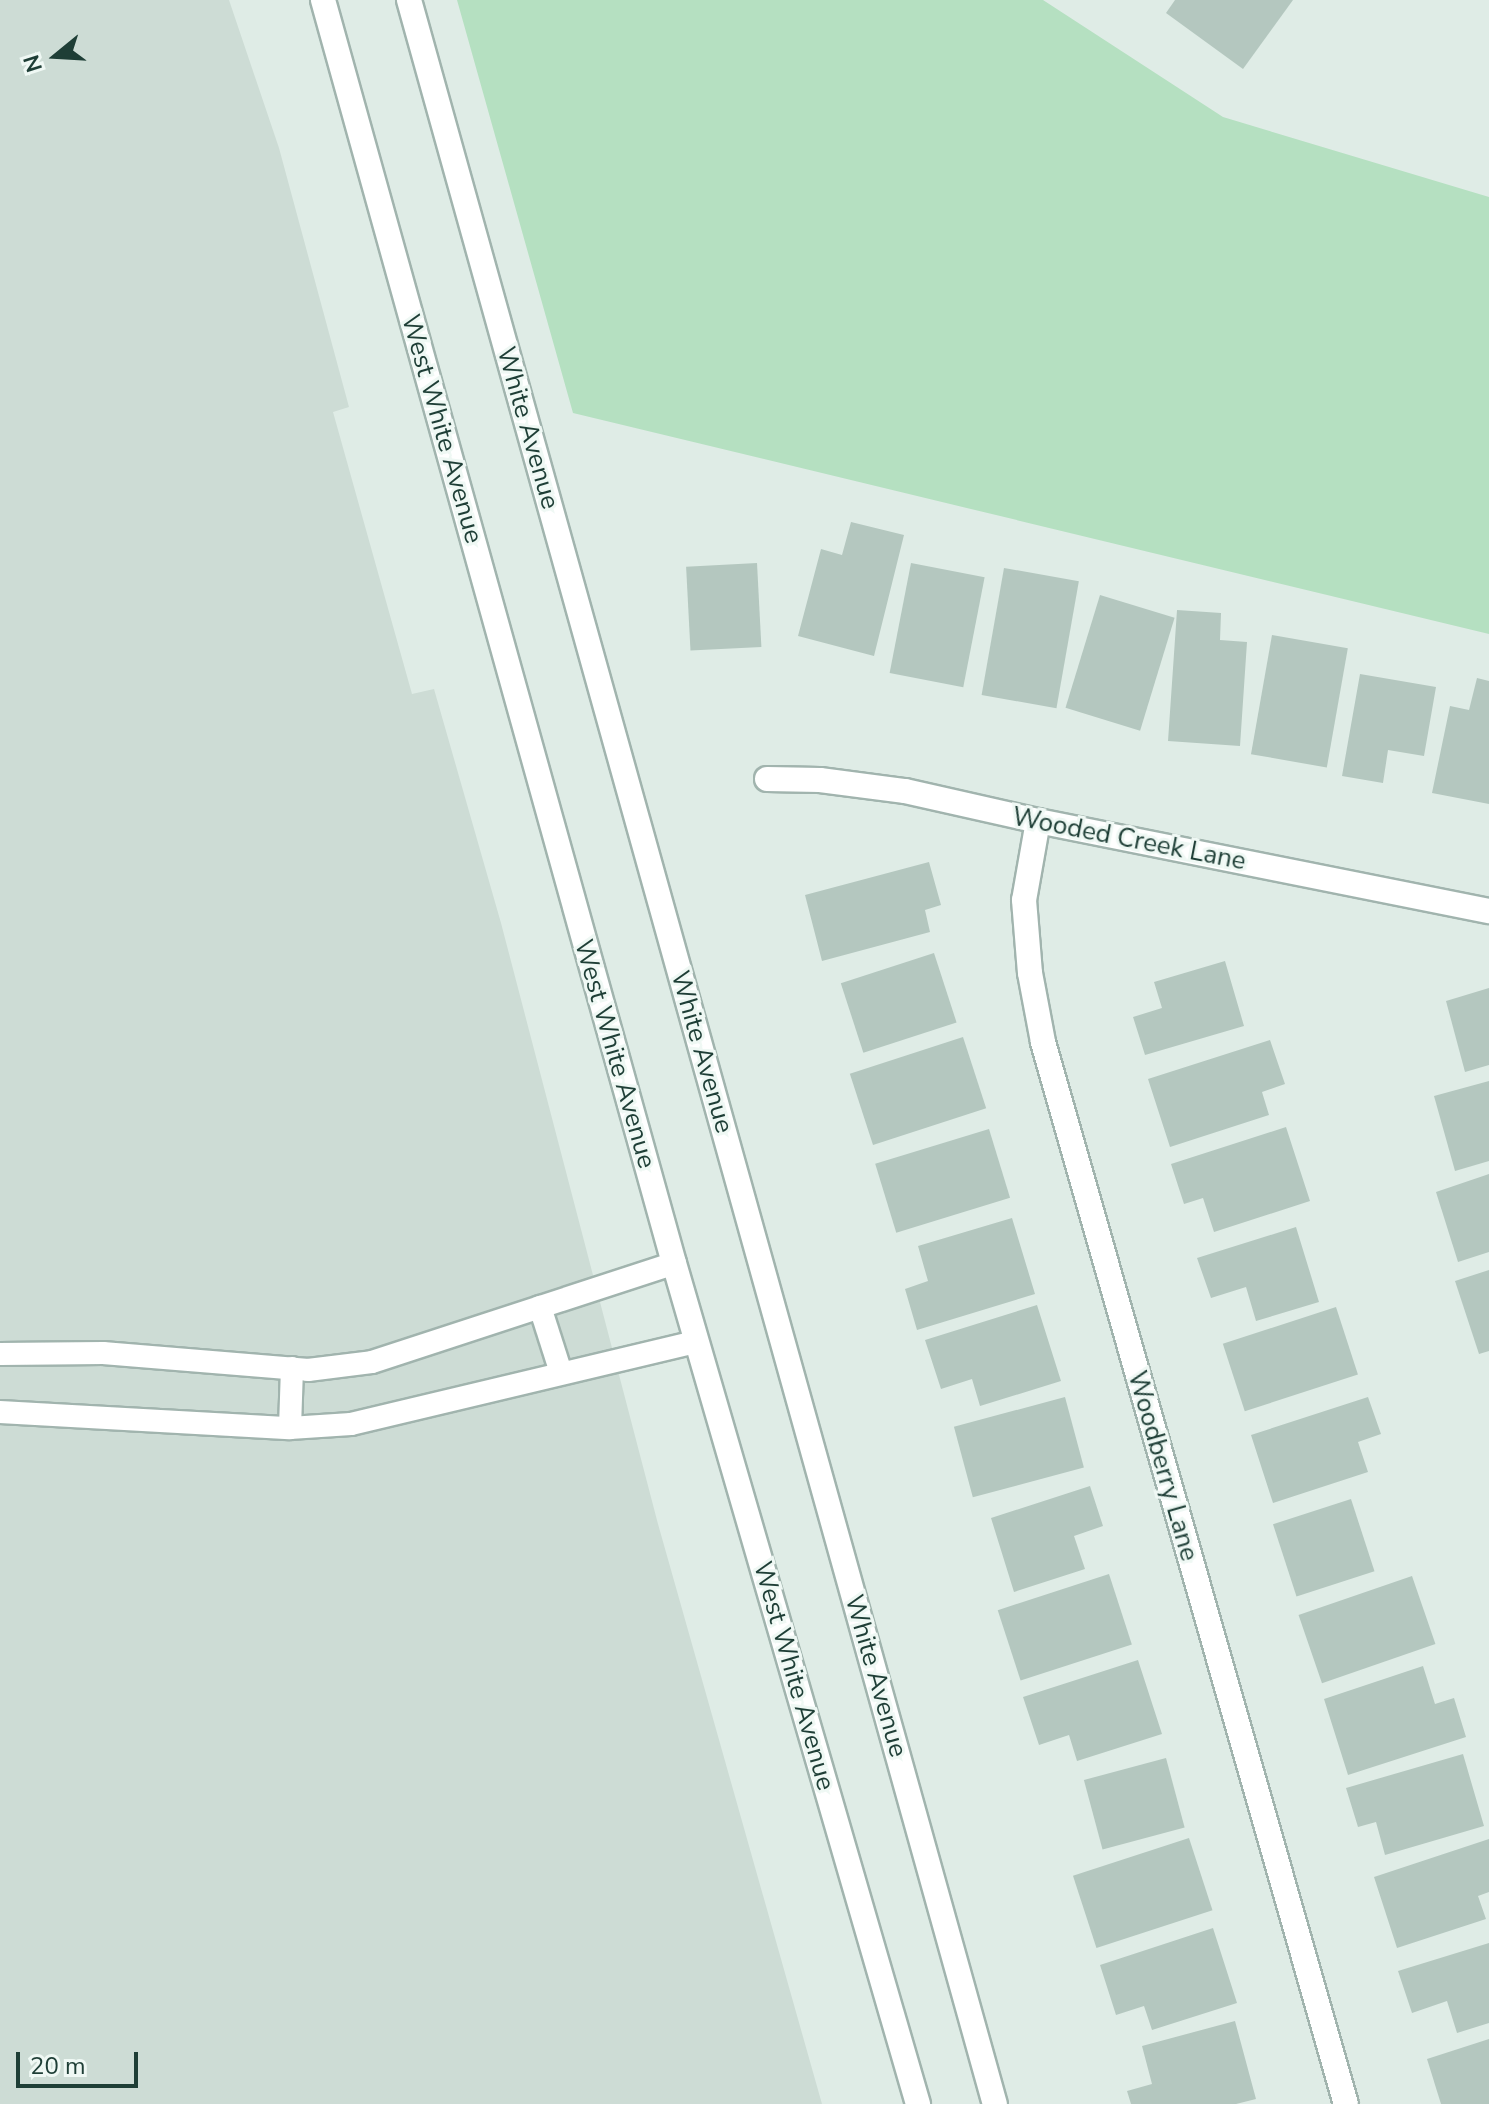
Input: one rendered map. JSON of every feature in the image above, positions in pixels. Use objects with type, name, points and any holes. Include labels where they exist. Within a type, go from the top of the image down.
[{"type":"main road","name":"West White Avenue","points":[[323,0],[696,1342],[918,2104]]},
{"type":"main road","name":"White Avenue","points":[[409,0],[995,2104]]},
{"type":"main road","name":"Wooded Creek Lane","points":[[767,779],[820,780],[905,791],[1038,821],[1489,911]]},
{"type":"main road","name":"Woodberry Lane","points":[[1038,821],[1024,900],[1030,973],[1043,1042],[1346,2104]]},
{"type":"lane","points":[[0,1354],[103,1353],[292,1368],[372,1362],[674,1263]]},
{"type":"lane","points":[[540,1307],[561,1373]]},
{"type":"lane","points":[[0,1412],[290,1428],[351,1424],[696,1342]]},
{"type":"lane","points":[[290,1428],[292,1368]]},
{"type":"shaded area","points":[[0,0],[229,0],[279,148],[349,407],[333,412],[412,694],[434,689],[501,923],[658,1524],[822,2104],[0,2104]]},
{"type":"green space","points":[[457,0],[1043,0],[1223,117],[1489,197],[1489,634],[573,413]]},
{"type":"building","points":[[1175,0],[1293,0],[1243,69],[1166,13]]},
{"type":"building","points":[[851,522],[904,535],[874,656],[798,636],[821,549],[842,555]]},
{"type":"building","points":[[757,563],[761,647],[690,651],[686,567]]},
{"type":"building","points":[[911,563],[985,577],[963,687],[890,673]]},
{"type":"building","points":[[1004,568],[1079,581],[1056,708],[982,695]]},
{"type":"building","points":[[1100,595],[1175,618],[1140,731],[1066,708]]},
{"type":"building","points":[[1177,610],[1221,613],[1220,640],[1247,642],[1240,746],[1168,741]]},
{"type":"building","points":[[1272,635],[1348,648],[1327,768],[1251,754]]},
{"type":"building","points":[[1360,674],[1436,687],[1424,756],[1388,750],[1383,783],[1342,776]]},
{"type":"building","points":[[1477,678],[1489,681],[1489,804],[1432,793],[1450,706],[1469,710]]},
{"type":"building","points":[[929,862],[941,905],[925,910],[930,932],[822,961],[805,895]]},
{"type":"building","points":[[934,953],[957,1022],[863,1053],[841,983]]},
{"type":"building","points":[[1225,961],[1244,1026],[1145,1055],[1133,1017],[1162,1008],[1154,982]]},
{"type":"building","points":[[1489,988],[1489,1065],[1465,1072],[1446,1001]]},
{"type":"building","points":[[963,1037],[986,1108],[873,1145],[850,1074]]},
{"type":"building","points":[[1270,1040],[1285,1084],[1262,1092],[1269,1115],[1170,1147],[1148,1079]]},
{"type":"building","points":[[1489,1081],[1489,1161],[1455,1171],[1434,1096]]},
{"type":"building","points":[[1286,1127],[1310,1201],[1214,1232],[1203,1198],[1184,1204],[1171,1164]]},
{"type":"building","points":[[989,1129],[1010,1198],[896,1233],[875,1164]]},
{"type":"building","points":[[1489,1174],[1489,1252],[1458,1262],[1436,1192]]},
{"type":"building","points":[[1012,1218],[1035,1294],[917,1330],[905,1289],[928,1281],[918,1246]]},
{"type":"building","points":[[1296,1227],[1319,1302],[1256,1321],[1246,1287],[1211,1298],[1197,1258]]},
{"type":"building","points":[[1489,1270],[1489,1351],[1479,1354],[1455,1281]]},
{"type":"building","points":[[1037,1305],[1061,1381],[980,1406],[972,1379],[941,1389],[925,1340]]},
{"type":"building","points":[[1336,1307],[1358,1375],[1245,1411],[1223,1344]]},
{"type":"building","points":[[1065,1397],[1084,1468],[973,1497],[954,1427]]},
{"type":"building","points":[[1368,1397],[1381,1434],[1358,1442],[1368,1472],[1273,1503],[1251,1435]]},
{"type":"building","points":[[1090,1486],[1103,1526],[1074,1536],[1085,1569],[1014,1592],[991,1518]]},
{"type":"building","points":[[1351,1499],[1374,1571],[1296,1597],[1273,1524]]},
{"type":"building","points":[[1109,1574],[1132,1644],[1021,1681],[998,1610]]},
{"type":"building","points":[[1412,1576],[1435,1644],[1322,1683],[1299,1615]]},
{"type":"building","points":[[1138,1660],[1162,1734],[1077,1761],[1069,1735],[1039,1745],[1023,1697]]},
{"type":"building","points":[[1423,1666],[1435,1704],[1454,1698],[1466,1737],[1348,1775],[1324,1699]]},
{"type":"building","points":[[1463,1754],[1484,1826],[1385,1855],[1376,1822],[1358,1827],[1346,1788]]},
{"type":"building","points":[[1166,1758],[1185,1828],[1103,1850],[1084,1780]]},
{"type":"building","points":[[1189,1838],[1212,1910],[1096,1948],[1073,1876]]},
{"type":"building","points":[[1489,1839],[1489,1892],[1478,1896],[1486,1919],[1397,1948],[1374,1877]]},
{"type":"building","points":[[1213,1928],[1237,2003],[1152,2030],[1144,2006],[1116,2015],[1100,1965]]},
{"type":"building","points":[[1489,1943],[1489,2023],[1457,2033],[1447,2001],[1412,2013],[1398,1971]]},
{"type":"building","points":[[1235,2021],[1256,2099],[1236,2104],[1131,2104],[1127,2091],[1152,2084],[1142,2046]]},
{"type":"building","points":[[1489,2039],[1489,2104],[1441,2104],[1427,2059]]}]
